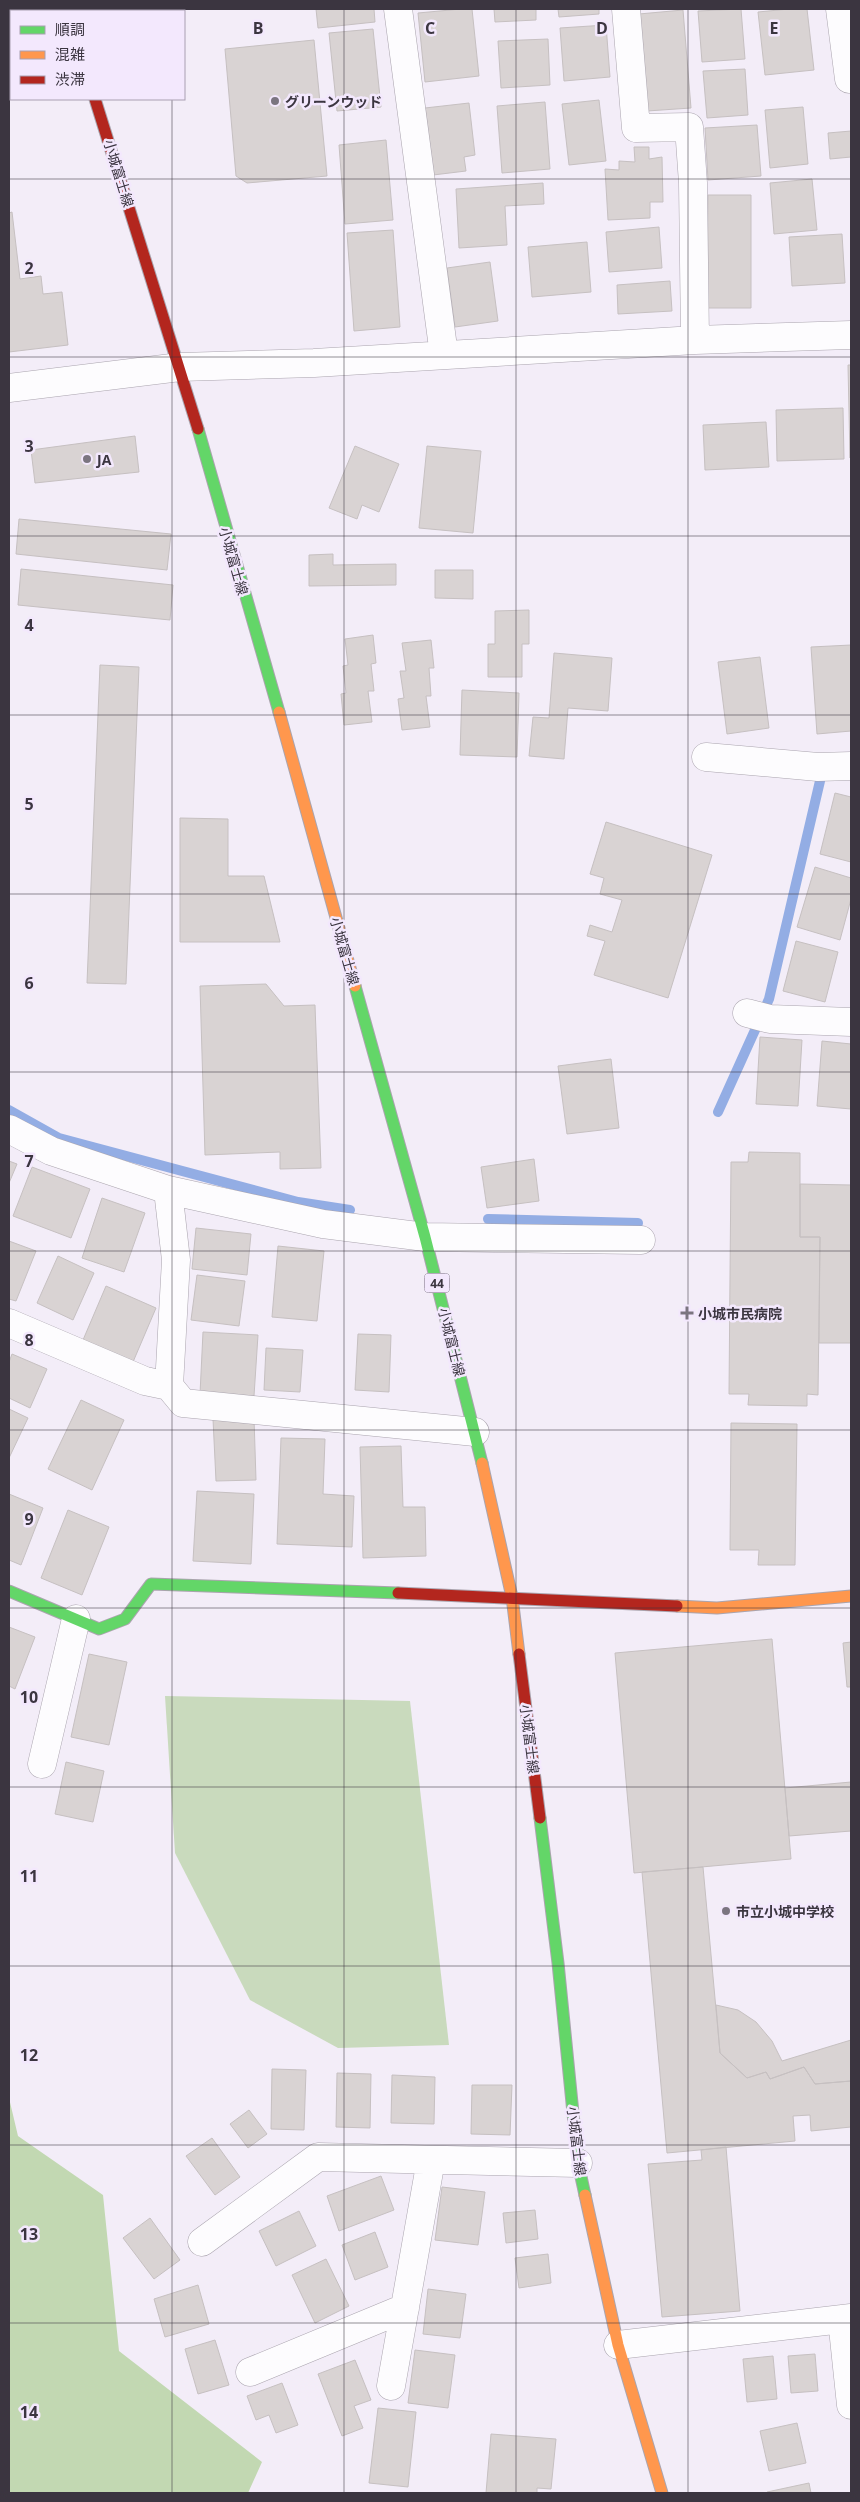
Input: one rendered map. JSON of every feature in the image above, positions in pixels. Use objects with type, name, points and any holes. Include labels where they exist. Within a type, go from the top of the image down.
[{"type":"main road","name":"小城富士線","points":[[95,100],[180,367],[425,1237],[475,1432],[512,1597],[558,1963],[578,2163],[618,2345],[662,2493]]},
{"type":"main road","points":[[9,1591],[99,1629],[125,1619],[151,1584],[512,1597],[717,1608],[851,1596]]},
{"type":"street","points":[[398,9],[444,355]]},
{"type":"street","points":[[626,9],[636,128],[689,126],[693,183],[694,340]]},
{"type":"street","points":[[840,9],[844,80]]},
{"type":"street","points":[[9,388],[180,367],[314,363],[694,340],[851,335]]},
{"type":"street","points":[[706,757],[818,767],[851,766]]},
{"type":"street","points":[[758,1016],[851,1022]]},
{"type":"street","points":[[9,1129],[51,1151],[168,1190],[323,1224],[425,1237],[642,1240]]},
{"type":"street","points":[[168,1190],[176,1260],[169,1386]]},
{"type":"street","points":[[9,1323],[145,1381],[169,1386],[183,1403],[475,1432]]},
{"type":"street","points":[[42,1764],[76,1619]]},
{"type":"street","points":[[202,2242],[318,2157],[578,2163]]},
{"type":"street","points":[[391,2386],[431,2160]]},
{"type":"street","points":[[250,2372],[405,2308]]},
{"type":"street","points":[[618,2345],[846,2319],[851,2405]]},
{"type":"green space","points":[[165,1696],[410,1701],[449,2045],[338,2048],[250,2000],[175,1853]]},
{"type":"green space","points":[[9,2098],[18,2136],[103,2195],[119,2351],[262,2462],[248,2493],[9,2493]]},
{"type":"building","points":[[316,9],[374,9],[375,22],[318,28]]},
{"type":"building","points":[[472,9],[479,76],[425,82],[418,13]]},
{"type":"building","points":[[494,9],[536,9],[536,20],[495,22]]},
{"type":"building","points":[[558,9],[599,9],[599,14],[559,17]]},
{"type":"building","points":[[741,9],[745,59],[702,62],[698,11]]},
{"type":"building","points":[[807,9],[814,70],[765,75],[758,12]]},
{"type":"building","points":[[683,10],[691,108],[647,111],[639,14]]},
{"type":"building","points":[[606,25],[610,77],[564,81],[560,28]]},
{"type":"building","points":[[373,29],[381,107],[337,111],[329,33]]},
{"type":"building","points":[[548,39],[550,85],[501,88],[498,41]]},
{"type":"building","name":"グリーンウッド","points":[[314,40],[327,176],[247,183],[236,176],[225,49]]},
{"type":"building","points":[[745,69],[748,115],[707,118],[703,71]]},
{"type":"building","points":[[599,100],[606,161],[569,165],[562,104]]},
{"type":"building","points":[[545,102],[550,169],[502,173],[497,106]]},
{"type":"building","points":[[469,103],[475,155],[464,157],[466,171],[433,175],[425,108]]},
{"type":"building","points":[[803,107],[808,164],[770,168],[765,110]]},
{"type":"building","points":[[757,125],[761,176],[708,180],[705,128]]},
{"type":"building","points":[[851,131],[851,157],[830,159],[828,133]]},
{"type":"building","points":[[386,140],[393,220],[345,224],[339,145]]},
{"type":"building","points":[[634,147],[649,147],[649,159],[662,157],[663,202],[650,202],[650,218],[608,220],[605,169],[619,170],[619,161],[635,162]]},
{"type":"building","points":[[812,179],[817,230],[774,234],[770,183]]},
{"type":"building","points":[[543,183],[544,204],[505,206],[507,245],[459,248],[456,189]]},
{"type":"building","points":[[708,195],[751,195],[751,308],[707,308]]},
{"type":"building","points":[[12,212],[20,279],[41,276],[43,294],[62,292],[68,345],[9,352],[9,213]]},
{"type":"building","points":[[659,227],[662,268],[609,272],[606,232]]},
{"type":"building","points":[[393,230],[400,327],[354,331],[347,233]]},
{"type":"building","points":[[842,234],[845,283],[792,286],[789,237]]},
{"type":"building","points":[[587,242],[591,292],[532,297],[528,247]]},
{"type":"building","points":[[490,262],[498,321],[455,327],[447,268]]},
{"type":"building","points":[[670,281],[672,311],[618,314],[617,285]]},
{"type":"building","points":[[848,365],[851,365],[850,458]]},
{"type":"building","points":[[843,408],[844,459],[777,461],[776,410]]},
{"type":"building","points":[[766,422],[769,467],[705,470],[703,425]]},
{"type":"building","points":[[135,436],[139,472],[35,483],[31,450]]},
{"type":"building","points":[[355,446],[399,464],[379,512],[362,505],[357,519],[329,508]]},
{"type":"building","points":[[427,446],[481,451],[473,533],[419,528]]},
{"type":"building","points":[[19,519],[171,534],[167,570],[16,554]]},
{"type":"building","points":[[333,554],[333,565],[396,564],[396,585],[309,586],[309,555]]},
{"type":"building","points":[[21,569],[173,585],[170,620],[18,605]]},
{"type":"building","points":[[435,570],[473,570],[473,599],[435,598]]},
{"type":"building","points":[[529,610],[529,644],[522,644],[522,677],[488,677],[488,644],[495,644],[495,611]]},
{"type":"building","points":[[373,635],[376,663],[371,664],[374,691],[368,691],[372,722],[344,725],[341,694],[346,693],[343,666],[348,665],[345,639]]},
{"type":"building","points":[[431,640],[434,668],[429,668],[431,696],[426,696],[430,727],[402,730],[398,699],[404,698],[400,671],[406,671],[402,643]]},
{"type":"building","points":[[851,645],[851,731],[817,734],[811,647]]},
{"type":"building","points":[[554,653],[612,658],[608,711],[568,708],[564,759],[529,756],[533,717],[549,718]]},
{"type":"building","points":[[760,657],[769,728],[727,734],[718,662]]},
{"type":"building","points":[[100,665],[139,667],[126,984],[87,983]]},
{"type":"building","points":[[462,690],[519,693],[517,757],[460,755]]},
{"type":"building","points":[[835,793],[851,797],[851,862],[820,854]]},
{"type":"building","points":[[180,818],[228,819],[228,876],[264,876],[280,942],[180,942]]},
{"type":"building","points":[[606,822],[712,855],[668,998],[594,975],[605,941],[587,936],[590,925],[612,932],[622,900],[600,894],[604,878],[590,874]]},
{"type":"building","points":[[815,867],[851,878],[851,899],[840,940],[797,927]]},
{"type":"building","points":[[796,941],[838,952],[825,1002],[783,991]]},
{"type":"building","points":[[266,984],[284,1006],[315,1005],[321,1168],[280,1169],[280,1152],[205,1155],[200,986]]},
{"type":"building","points":[[760,1037],[802,1040],[798,1106],[756,1104]]},
{"type":"building","points":[[822,1041],[851,1044],[851,1109],[817,1106]]},
{"type":"building","points":[[611,1059],[619,1128],[567,1134],[558,1066]]},
{"type":"building","points":[[749,1152],[800,1153],[800,1237],[820,1237],[818,1395],[807,1394],[807,1406],[748,1405],[749,1394],[729,1394],[731,1162],[748,1162]]},
{"type":"building","points":[[534,1159],[539,1201],[487,1208],[481,1167]]},
{"type":"building","points":[[9,1161],[17,1164],[9,1183]]},
{"type":"building","points":[[32,1167],[90,1189],[71,1238],[13,1216]]},
{"type":"building","points":[[800,1184],[851,1185],[851,1343],[819,1343],[820,1237],[800,1237]]},
{"type":"building","points":[[102,1198],[145,1213],[124,1272],[82,1258]]},
{"type":"building","points":[[196,1228],[251,1234],[247,1275],[192,1269]]},
{"type":"building","points":[[9,1241],[36,1251],[16,1301],[9,1299]]},
{"type":"building","points":[[278,1246],[324,1251],[317,1321],[272,1317]]},
{"type":"building","points":[[58,1256],[94,1273],[73,1320],[37,1303]]},
{"type":"building","points":[[197,1275],[245,1281],[239,1326],[191,1320]]},
{"type":"building","points":[[106,1286],[156,1308],[133,1362],[83,1340]]},
{"type":"building","points":[[203,1332],[258,1335],[254,1396],[200,1394]]},
{"type":"building","points":[[358,1334],[391,1335],[389,1392],[355,1390]]},
{"type":"building","points":[[266,1348],[303,1350],[300,1392],[264,1390]]},
{"type":"building","points":[[12,1354],[47,1369],[30,1408],[9,1398],[9,1362]]},
{"type":"building","points":[[81,1400],[124,1420],[92,1490],[48,1469]]},
{"type":"building","points":[[9,1409],[28,1418],[9,1458]]},
{"type":"building","points":[[254,1418],[256,1480],[216,1481],[213,1419]]},
{"type":"building","points":[[731,1423],[797,1424],[795,1565],[758,1565],[759,1550],[730,1550]]},
{"type":"building","points":[[281,1438],[325,1439],[323,1494],[354,1496],[352,1547],[277,1544]]},
{"type":"building","points":[[401,1446],[403,1507],[425,1507],[426,1556],[363,1558],[360,1447]]},
{"type":"building","points":[[197,1491],[254,1494],[251,1564],[193,1561]]},
{"type":"building","points":[[9,1494],[43,1508],[21,1565],[9,1560]]},
{"type":"building","points":[[68,1510],[109,1527],[82,1595],[41,1578]]},
{"type":"building","points":[[9,1627],[35,1637],[15,1689],[9,1686]]},
{"type":"building","points":[[772,1639],[791,1859],[634,1873],[615,1653]]},
{"type":"building","points":[[851,1642],[851,1687],[847,1687],[843,1643]]},
{"type":"building","points":[[89,1654],[127,1662],[109,1745],[71,1737]]},
{"type":"building","points":[[66,1762],[104,1771],[93,1822],[55,1814]]},
{"type":"building","points":[[851,1782],[851,1831],[789,1836],[785,1788]]},
{"type":"building","points":[[703,1867],[720,2053],[747,2078],[766,2072],[770,2079],[804,2067],[815,2084],[851,2081],[851,2127],[811,2131],[810,2115],[793,2116],[795,2141],[667,2153],[642,1872]]},
{"type":"building","points":[[716,2005],[738,2010],[756,2022],[772,2041],[782,2061],[851,2040],[851,2081],[815,2084],[804,2067],[770,2079],[766,2072],[747,2078],[720,2053]]},
{"type":"building","points":[[272,2069],[306,2070],[304,2130],[271,2129]]},
{"type":"building","points":[[337,2073],[371,2074],[370,2128],[336,2127]]},
{"type":"building","points":[[392,2075],[435,2077],[434,2124],[391,2123]]},
{"type":"building","points":[[472,2085],[512,2085],[510,2135],[471,2134]]},
{"type":"building","points":[[249,2110],[267,2134],[248,2148],[230,2124]]},
{"type":"building","points":[[212,2138],[240,2177],[215,2195],[186,2156]]},
{"type":"building","points":[[726,2147],[740,2311],[662,2317],[648,2164],[702,2160],[701,2150]]},
{"type":"building","points":[[381,2176],[394,2210],[339,2231],[327,2196]]},
{"type":"building","points":[[442,2187],[485,2192],[478,2245],[435,2240]]},
{"type":"building","points":[[535,2210],[538,2239],[506,2243],[503,2213]]},
{"type":"building","points":[[299,2211],[316,2246],[276,2266],[259,2231]]},
{"type":"building","points":[[150,2218],[180,2260],[154,2279],[123,2238]]},
{"type":"building","points":[[375,2232],[388,2267],[355,2280],[342,2245]]},
{"type":"building","points":[[548,2254],[551,2283],[519,2288],[515,2258]]},
{"type":"building","points":[[326,2259],[349,2306],[315,2323],[292,2275]]},
{"type":"building","points":[[198,2285],[209,2324],[165,2337],[154,2299]]},
{"type":"building","points":[[428,2289],[466,2294],[460,2338],[423,2334]]},
{"type":"building","points":[[215,2340],[229,2385],[198,2394],[185,2349]]},
{"type":"building","points":[[415,2350],[455,2355],[448,2408],[408,2403]]},
{"type":"building","points":[[815,2354],[818,2391],[791,2393],[788,2356]]},
{"type":"building","points":[[773,2356],[777,2399],[747,2402],[743,2359]]},
{"type":"building","points":[[355,2360],[371,2400],[354,2406],[363,2428],[342,2436],[318,2374]]},
{"type":"building","points":[[282,2383],[298,2425],[276,2433],[269,2415],[256,2420],[247,2396]]},
{"type":"building","points":[[378,2408],[416,2412],[408,2487],[369,2483]]},
{"type":"building","points":[[797,2423],[806,2463],[769,2471],[760,2431]]},
{"type":"building","points":[[491,2434],[556,2439],[551,2489],[537,2488],[537,2493],[486,2493]]},
{"type":"building","points":[[809,2483],[811,2493],[767,2493],[767,2492]]},
{"type":"waterway","points":[[718,1112],[769,999],[820,781]]},
{"type":"waterway","points":[[9,1110],[59,1138],[298,1202],[350,1210]]},
{"type":"waterway","points":[[488,1219],[638,1223]]},
{"type":"traffic: fast","points":[[198,429],[279,712]]},
{"type":"traffic: fast","points":[[355,986],[425,1237],[482,1463]]},
{"type":"traffic: fast","points":[[9,1591],[99,1629],[125,1619],[151,1584],[398,1593]]},
{"type":"traffic: fast","points":[[540,1818],[558,1963],[578,2163],[585,2195]]},
{"type":"traffic: slow","points":[[279,712],[355,986]]},
{"type":"traffic: slow","points":[[482,1463],[512,1597],[519,1654]]},
{"type":"traffic: slow","points":[[677,1606],[717,1608],[851,1596]]},
{"type":"traffic: slow","points":[[585,2195],[618,2345],[662,2493]]},
{"type":"traffic: jam","points":[[95,100],[198,429]]},
{"type":"traffic: jam","points":[[398,1593],[677,1606]]},
{"type":"traffic: jam","points":[[519,1654],[540,1818]]},
{"type":"place","name":"グリーンウッド","points":[[275,101]]},
{"type":"place","name":"JA","points":[[87,459]]},
{"type":"place","name":"小城市民病院","points":[[687,1313]]},
{"type":"place","name":"市立小城中学校","points":[[726,1911]]}]
